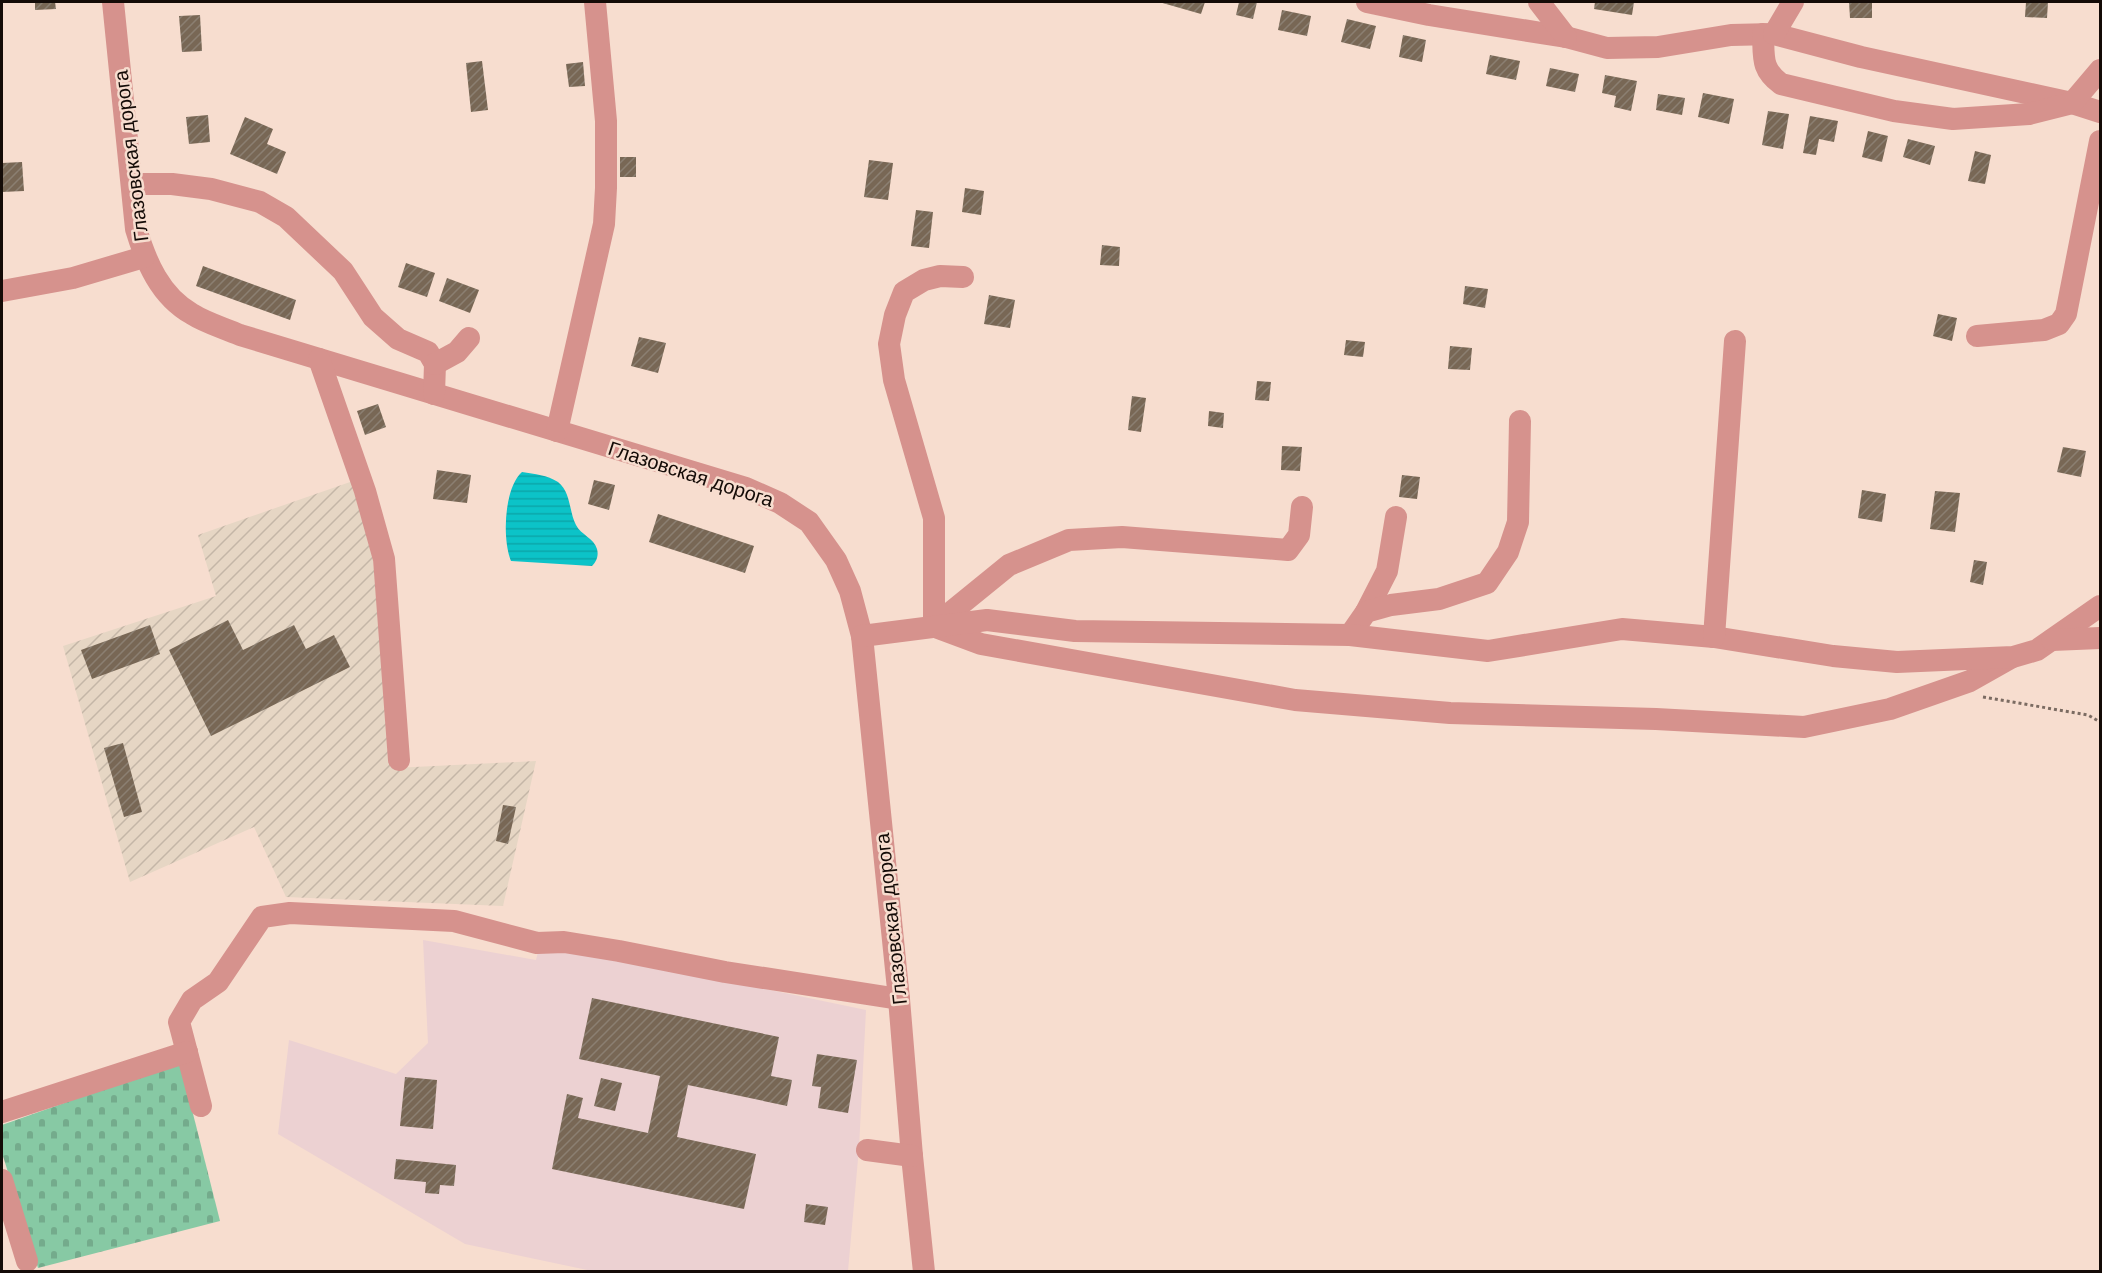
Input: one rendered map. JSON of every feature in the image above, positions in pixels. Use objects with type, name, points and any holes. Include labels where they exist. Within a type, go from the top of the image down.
[{"type":"street","name":"Глазовская дорога","points":[[113,2],[136,229],[144,257],[164,290],[175,302],[193,315],[240,335],[746,488],[780,503],[809,522],[836,560],[850,591],[862,636],[924,1272]]},
{"type":"street","points":[[558,431],[604,224],[606,121],[595,2]]},
{"type":"street","points":[[1367,2],[1429,15],[1566,37],[1607,48],[1658,47],[1731,35],[1768,34],[1861,57],[2072,103],[2100,112]]},
{"type":"street","points":[[1539,2],[1566,37]]},
{"type":"street","points":[[1793,2],[1768,34],[1764,66],[1770,76],[1781,84],[1884,109],[1953,119],[2028,114],[2072,103],[2100,70]]},
{"type":"street","points":[[1977,336],[2044,330],[2059,324],[2066,314],[2100,141]]},
{"type":"street","points":[[132,184],[172,184],[211,189],[260,202],[286,217],[343,271],[373,317],[398,339],[428,352],[435,364],[434,394]]},
{"type":"street","points":[[2,291],[73,278],[144,257]]},
{"type":"street","points":[[934,626],[934,518],[894,380],[889,344],[895,315],[904,292],[924,280],[940,276],[963,278]]},
{"type":"street","points":[[435,364],[457,352],[469,338]]},
{"type":"street","points":[[1714,637],[1735,340]]},
{"type":"street","points":[[320,359],[365,491],[384,559],[399,760]]},
{"type":"street","points":[[1366,612],[1391,605],[1439,599],[1487,584],[1508,552],[1518,522],[1520,421]]},
{"type":"street","points":[[934,626],[1009,565],[1069,540],[1122,537],[1288,550],[1299,535],[1302,507]]},
{"type":"street","points":[[1350,636],[1366,612],[1387,571],[1396,517]]},
{"type":"street","points":[[934,626],[981,644],[1295,700],[1450,713],[1656,719],[1804,728],[1890,709],[1970,681],[2013,657],[2037,650],[2100,606]]},
{"type":"street","points":[[862,636],[987,620],[1075,631],[1350,636],[1488,651],[1622,628],[1714,637],[1833,656],[1897,662],[2013,657]]},
{"type":"street","points":[[2052,640],[2100,638]]},
{"type":"street","points":[[201,1106],[179,1022],[192,1000],[218,982],[262,917],[290,913],[454,921],[537,943],[564,942],[725,972],[899,999]]},
{"type":"street","points":[[2,1112],[187,1052]]},
{"type":"street","points":[[867,1150],[912,1156]]},
{"type":"street","points":[[2,1180],[27,1261]]},
{"type":"path","points":[[1981,696],[2088,715],[2100,722]]},
{"type":"shaded area","points":[[353,481],[372,549],[394,768],[536,761],[503,906],[286,897],[254,827],[130,882],[63,646],[216,596],[198,535]]},
{"type":"shaded area","points":[[423,940],[536,960],[539,948],[579,950],[866,1010],[859,1148],[848,1271],[592,1271],[465,1244],[278,1134],[289,1040],[396,1074],[428,1043]]},
{"type":"green space","points":[[180,1062],[220,1221],[38,1268],[2,1153],[2,1125]]},
{"type":"water","points":[[522,472],[550,478],[562,486],[568,497],[576,525],[597,549],[597,559],[592,566],[511,561],[506,540],[506,514],[511,490]]},
{"type":"building","points":[[35,2],[55,2],[56,9],[35,10]]},
{"type":"building","points":[[1159,2],[1205,2],[1201,14]]},
{"type":"building","points":[[1239,2],[1257,2],[1253,19],[1236,15]]},
{"type":"building","points":[[1595,2],[1634,2],[1632,15],[1594,9]]},
{"type":"building","points":[[1849,2],[1872,2],[1872,18],[1850,18]]},
{"type":"building","points":[[2026,2],[2048,2],[2047,18],[2025,17]]},
{"type":"building","points":[[1282,10],[1311,16],[1307,36],[1278,30]]},
{"type":"building","points":[[200,15],[202,51],[182,52],[179,16]]},
{"type":"building","points":[[1347,19],[1376,26],[1370,49],[1341,42]]},
{"type":"building","points":[[1403,35],[1426,40],[1422,62],[1399,57]]},
{"type":"building","points":[[1490,55],[1520,61],[1516,80],[1486,74]]},
{"type":"building","points":[[482,61],[488,110],[471,112],[466,63]]},
{"type":"building","points":[[583,62],[585,86],[569,87],[566,64]]},
{"type":"building","points":[[1550,68],[1579,74],[1575,92],[1546,86]]},
{"type":"building","points":[[1605,75],[1637,81],[1631,111],[1614,107],[1616,96],[1602,93]]},
{"type":"building","points":[[1703,93],[1734,99],[1729,124],[1698,117]]},
{"type":"building","points":[[1658,94],[1685,98],[1682,115],[1656,110]]},
{"type":"building","points":[[1768,111],[1789,114],[1783,149],[1762,145]]},
{"type":"building","points":[[208,115],[210,142],[189,144],[186,117]]},
{"type":"building","points":[[1810,116],[1838,121],[1834,142],[1819,139],[1816,155],[1803,153]]},
{"type":"building","points":[[245,117],[273,129],[267,144],[286,152],[277,174],[230,154]]},
{"type":"building","points":[[1868,131],[1888,136],[1882,162],[1862,157]]},
{"type":"building","points":[[1908,139],[1935,146],[1930,165],[1903,157]]},
{"type":"building","points":[[1975,151],[1991,155],[1985,184],[1968,181]]},
{"type":"building","points":[[620,157],[636,157],[636,177],[620,177]]},
{"type":"building","points":[[869,160],[893,163],[888,200],[864,197]]},
{"type":"building","points":[[22,162],[24,191],[2,192],[2,163]]},
{"type":"building","points":[[965,188],[984,191],[981,215],[962,212]]},
{"type":"building","points":[[916,210],[933,212],[929,248],[911,246]]},
{"type":"building","points":[[1102,245],[1120,247],[1119,266],[1100,265]]},
{"type":"building","points":[[406,263],[435,273],[427,297],[398,287]]},
{"type":"building","points":[[203,266],[296,300],[290,320],[196,286]]},
{"type":"building","points":[[447,278],[479,290],[470,313],[439,301]]},
{"type":"building","points":[[1465,286],[1488,289],[1485,308],[1463,304]]},
{"type":"building","points":[[989,295],[1015,300],[1010,328],[984,324]]},
{"type":"building","points":[[1938,314],[1957,318],[1952,341],[1933,336]]},
{"type":"building","points":[[639,337],[666,343],[658,373],[631,366]]},
{"type":"building","points":[[1346,340],[1365,342],[1363,357],[1344,355]]},
{"type":"building","points":[[1450,346],[1472,348],[1470,370],[1448,369]]},
{"type":"building","points":[[1257,381],[1271,382],[1269,401],[1255,400]]},
{"type":"building","points":[[1132,396],[1146,398],[1141,432],[1128,430]]},
{"type":"building","points":[[378,404],[386,427],[365,435],[357,411]]},
{"type":"building","points":[[1209,411],[1224,413],[1223,428],[1208,426]]},
{"type":"building","points":[[1282,446],[1302,447],[1300,471],[1281,470]]},
{"type":"building","points":[[2063,447],[2086,451],[2081,477],[2057,472]]},
{"type":"building","points":[[437,470],[471,475],[467,503],[433,499]]},
{"type":"building","points":[[1402,475],[1420,477],[1417,499],[1399,497]]},
{"type":"building","points":[[594,480],[615,485],[609,510],[588,504]]},
{"type":"building","points":[[1862,490],[1886,494],[1882,522],[1858,518]]},
{"type":"building","points":[[1935,491],[1960,493],[1955,532],[1930,529]]},
{"type":"building","points":[[658,514],[754,546],[745,573],[649,542]]},
{"type":"building","points":[[1974,560],[1987,562],[1983,585],[1970,582]]},
{"type":"building","points":[[228,620],[243,650],[294,625],[306,649],[334,635],[350,667],[211,736],[169,650]]},
{"type":"building","points":[[150,625],[160,654],[92,679],[81,650]]},
{"type":"building","points":[[123,743],[142,812],[124,817],[104,748]]},
{"type":"building","points":[[503,805],[516,807],[508,844],[496,841]]},
{"type":"building","points":[[592,998],[779,1037],[771,1076],[792,1080],[787,1106],[688,1085],[677,1137],[756,1154],[744,1209],[552,1169],[567,1094],[583,1098],[578,1118],[648,1133],[660,1076],[579,1059]]},
{"type":"building","points":[[817,1054],[857,1060],[848,1113],[818,1108],[821,1087],[812,1086]]},
{"type":"building","points":[[405,1077],[437,1080],[433,1129],[400,1126]]},
{"type":"building","points":[[601,1078],[622,1083],[615,1111],[594,1106]]},
{"type":"building","points":[[396,1159],[456,1165],[454,1186],[440,1185],[439,1194],[425,1193],[426,1182],[394,1179]]},
{"type":"building","points":[[806,1204],[828,1207],[825,1225],[804,1222]]}]
